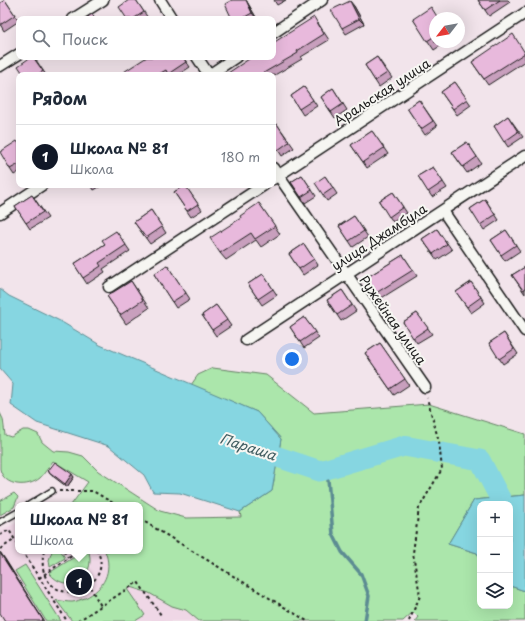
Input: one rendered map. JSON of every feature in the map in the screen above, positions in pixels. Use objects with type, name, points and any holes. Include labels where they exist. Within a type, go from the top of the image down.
[{"type":"street","points":[[78,16],[103,0]]},
{"type":"street","points":[[160,0],[170,16]]},
{"type":"street","points":[[276,31],[322,0]]},
{"type":"street","name":"Аральская улица","points":[[276,173],[525,13]]},
{"type":"street","points":[[0,66],[16,56]]},
{"type":"street","points":[[199,60],[207,72]]},
{"type":"street","points":[[214,72],[232,60]]},
{"type":"street","name":"улица Джамбула","points":[[246,340],[525,156]]},
{"type":"street","name":"Ружейная улица","points":[[276,175],[425,387]]},
{"type":"street","points":[[0,213],[38,188]]},
{"type":"street","points":[[109,288],[259,188]]},
{"type":"street","points":[[443,211],[525,331]]},
{"type":"lane","points":[[34,502],[52,491]]},
{"type":"lane","points":[[0,522],[15,514]]},
{"type":"path","points":[[409,621],[420,596],[413,553],[419,508],[442,469],[439,442],[425,387]]},
{"type":"path","points":[[52,491],[93,491],[111,502]]},
{"type":"path","points":[[143,522],[306,621]]},
{"type":"path","points":[[0,535],[9,530],[15,540],[0,549]]},
{"type":"path","points":[[24,554],[67,621]]},
{"type":"path","points":[[44,554],[44,574],[55,589],[63,592],[76,592],[90,585],[98,574],[101,565],[99,554]]},
{"type":"path","points":[[66,554],[68,558]]},
{"type":"path","points":[[39,578],[74,554]]},
{"type":"path","points":[[78,621],[138,582],[161,615]]},
{"type":"path","points":[[90,587],[101,606]]},
{"type":"shaded area","points":[[15,524],[15,554],[117,554],[216,621],[0,621],[0,531]]},
{"type":"green space","points":[[213,368],[266,375],[314,413],[429,404],[525,434],[525,495],[474,500],[448,544],[477,553],[477,609],[513,609],[513,587],[525,591],[525,621],[415,621],[418,617],[413,612],[403,621],[199,621],[186,610],[172,606],[149,593],[130,587],[127,589],[145,615],[135,621],[72,621],[56,600],[75,602],[85,598],[97,590],[105,579],[107,572],[108,566],[106,554],[143,554],[143,502],[73,502],[88,482],[53,461],[42,476],[35,481],[17,484],[6,479],[2,475],[0,469],[0,413],[3,419],[5,435],[11,437],[23,430],[29,430],[38,434],[42,442],[53,451],[69,452],[83,456],[98,471],[160,511],[186,518],[241,517],[240,512],[272,491],[281,439],[257,412],[191,385],[198,375]]},
{"type":"green space","points":[[14,493],[18,497],[14,507],[0,515],[0,501]]},
{"type":"green space","points":[[51,554],[63,554],[65,558],[50,567],[49,560]]},
{"type":"green space","points":[[79,554],[89,554],[90,562],[88,570],[78,581],[64,583],[56,580],[49,573]]},
{"type":"green space","points":[[25,565],[61,621],[46,621],[15,571]]},
{"type":"water","points":[[0,289],[9,296],[60,321],[100,345],[257,412],[281,439],[272,491],[240,512],[180,493],[153,492],[144,475],[109,446],[37,423],[11,405],[13,384],[0,369]]},
{"type":"water","points":[[525,495],[525,591],[513,587],[513,501],[477,501],[477,553],[448,544],[474,500]]},
{"type":"building","points":[[5,0],[15,15],[0,25],[0,3]]},
{"type":"building","points":[[129,0],[136,0],[144,12],[138,16],[125,16],[119,7]]},
{"type":"building","points":[[232,0],[246,0],[252,13],[246,16],[231,16],[225,4]]},
{"type":"building","points":[[478,0],[500,0],[485,10]]},
{"type":"building","points":[[350,1],[359,19],[342,28],[331,10]]},
{"type":"building","points":[[431,7],[434,12],[429,12],[429,40],[427,41],[413,19]]},
{"type":"building","points":[[314,17],[324,34],[297,51],[298,53],[265,72],[230,72],[248,60],[276,60],[276,41]]},
{"type":"building","points":[[513,34],[525,53],[484,79],[472,62]]},
{"type":"building","points":[[377,57],[387,73],[375,81],[365,65]]},
{"type":"building","points":[[27,60],[35,60],[43,71],[22,72],[18,66]]},
{"type":"building","points":[[142,60],[185,60],[186,62],[171,72],[167,72],[166,70],[162,72],[124,72]]},
{"type":"building","points":[[455,82],[467,99],[453,109],[441,92]]},
{"type":"building","points":[[304,87],[313,100],[299,109],[291,96]]},
{"type":"building","points":[[333,88],[343,104],[331,112],[321,97]]},
{"type":"building","points":[[419,100],[433,121],[421,129],[407,108]]},
{"type":"building","points":[[508,116],[518,132],[504,142],[494,126]]},
{"type":"building","points":[[277,124],[289,142],[278,150],[276,147]]},
{"type":"building","points":[[372,131],[384,148],[363,162],[351,145]]},
{"type":"building","points":[[16,142],[16,166],[10,169],[0,152]]},
{"type":"building","points":[[467,142],[477,157],[463,167],[452,152]]},
{"type":"building","points":[[433,167],[443,182],[428,192],[418,176]]},
{"type":"building","points":[[302,175],[312,190],[301,197],[291,182]]},
{"type":"building","points":[[325,176],[333,188],[323,195],[315,183]]},
{"type":"building","points":[[180,188],[187,188],[198,204],[187,211],[174,192]]},
{"type":"building","points":[[393,192],[403,207],[389,217],[379,201]]},
{"type":"building","points":[[32,195],[43,212],[26,223],[15,206]]},
{"type":"building","points":[[485,199],[495,215],[480,225],[470,209]]},
{"type":"building","points":[[259,203],[275,226],[255,239],[251,233],[220,253],[210,238],[241,218],[240,216]]},
{"type":"building","points":[[151,210],[162,227],[146,238],[134,222]]},
{"type":"building","points":[[354,216],[364,231],[349,241],[339,226]]},
{"type":"building","points":[[437,229],[447,244],[433,254],[422,239]]},
{"type":"building","points":[[506,230],[516,245],[501,255],[491,240]]},
{"type":"building","points":[[116,231],[126,245],[99,263],[101,266],[83,278],[74,264],[105,244],[102,240]]},
{"type":"building","points":[[304,244],[314,259],[299,269],[289,254]]},
{"type":"building","points":[[403,255],[413,270],[376,293],[366,278]]},
{"type":"building","points":[[167,265],[186,293],[172,302],[154,274]]},
{"type":"building","points":[[525,267],[525,289],[523,290],[512,275]]},
{"type":"building","points":[[263,274],[273,289],[258,299],[248,284]]},
{"type":"building","points":[[131,281],[143,300],[120,315],[107,296]]},
{"type":"building","points":[[471,282],[481,297],[467,307],[456,292]]},
{"type":"building","points":[[342,290],[352,305],[337,315],[327,300]]},
{"type":"building","points":[[216,305],[227,320],[212,330],[202,315]]},
{"type":"building","points":[[417,313],[428,328],[413,338],[403,322]]},
{"type":"building","points":[[304,317],[315,332],[300,342],[290,327]]},
{"type":"building","points":[[504,333],[514,349],[499,359],[489,343]]},
{"type":"building","points":[[380,343],[405,379],[390,389],[365,353]]},
{"type":"building","points":[[55,462],[72,474],[65,484],[48,471]]},
{"type":"building","points":[[0,553],[43,620],[42,621],[5,621],[0,613]]},
{"type":"waterway","name":"Параша","points":[[251,448],[320,471],[404,446],[480,460],[501,501]]},
{"type":"waterway","points":[[327,469],[333,534],[342,552],[361,574],[369,596],[365,621]]},
{"type":"place","name":"Школа № 81","points":[[79,582]]}]
